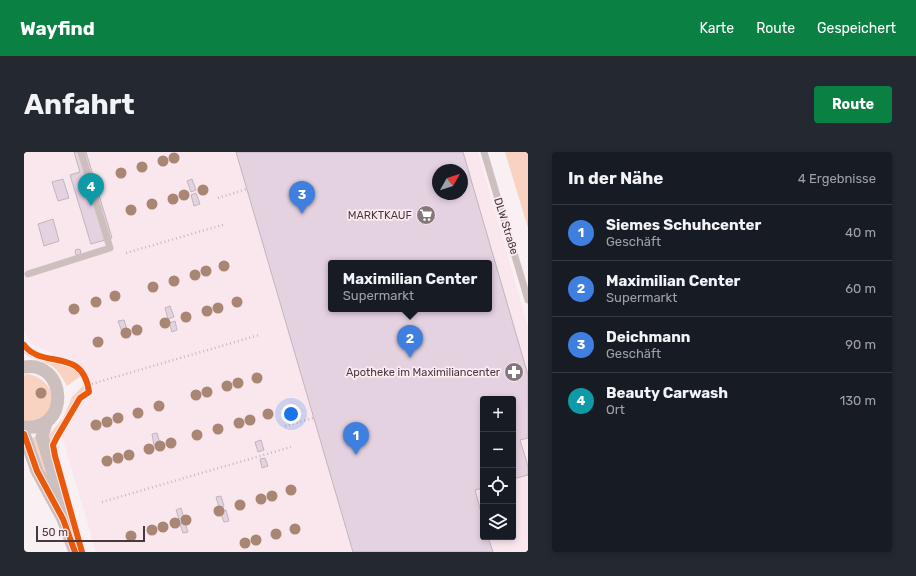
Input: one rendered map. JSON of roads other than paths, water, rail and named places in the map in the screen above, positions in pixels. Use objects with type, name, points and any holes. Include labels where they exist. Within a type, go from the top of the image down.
[{"type":"street","points":[[25,365],[38,368],[48,373],[58,390],[59,401],[56,409],[46,423],[42,437],[58,489],[63,518]]},
{"type":"street","points":[[24,427],[38,426],[46,423]]},
{"type":"street","points":[[24,434],[37,471],[63,518],[75,552]]},
{"type":"lane","points":[[28,274],[110,248],[81,152]]},
{"type":"lane","name":"DLW Straße","points":[[484,152],[528,300]]},
{"type":"place","name":"Beauty Carwash","points":[[91,206]]},
{"type":"place","name":"Deichmann","points":[[302,214]]},
{"type":"place","name":"MARKTKAUF","points":[[426,215]]},
{"type":"place","name":"Maximilian Center","points":[[410,358]]},
{"type":"place","name":"Apotheke im Maximiliancenter","points":[[514,372]]},
{"type":"place","name":"Siemes Schuhcenter","points":[[356,455]]}]
